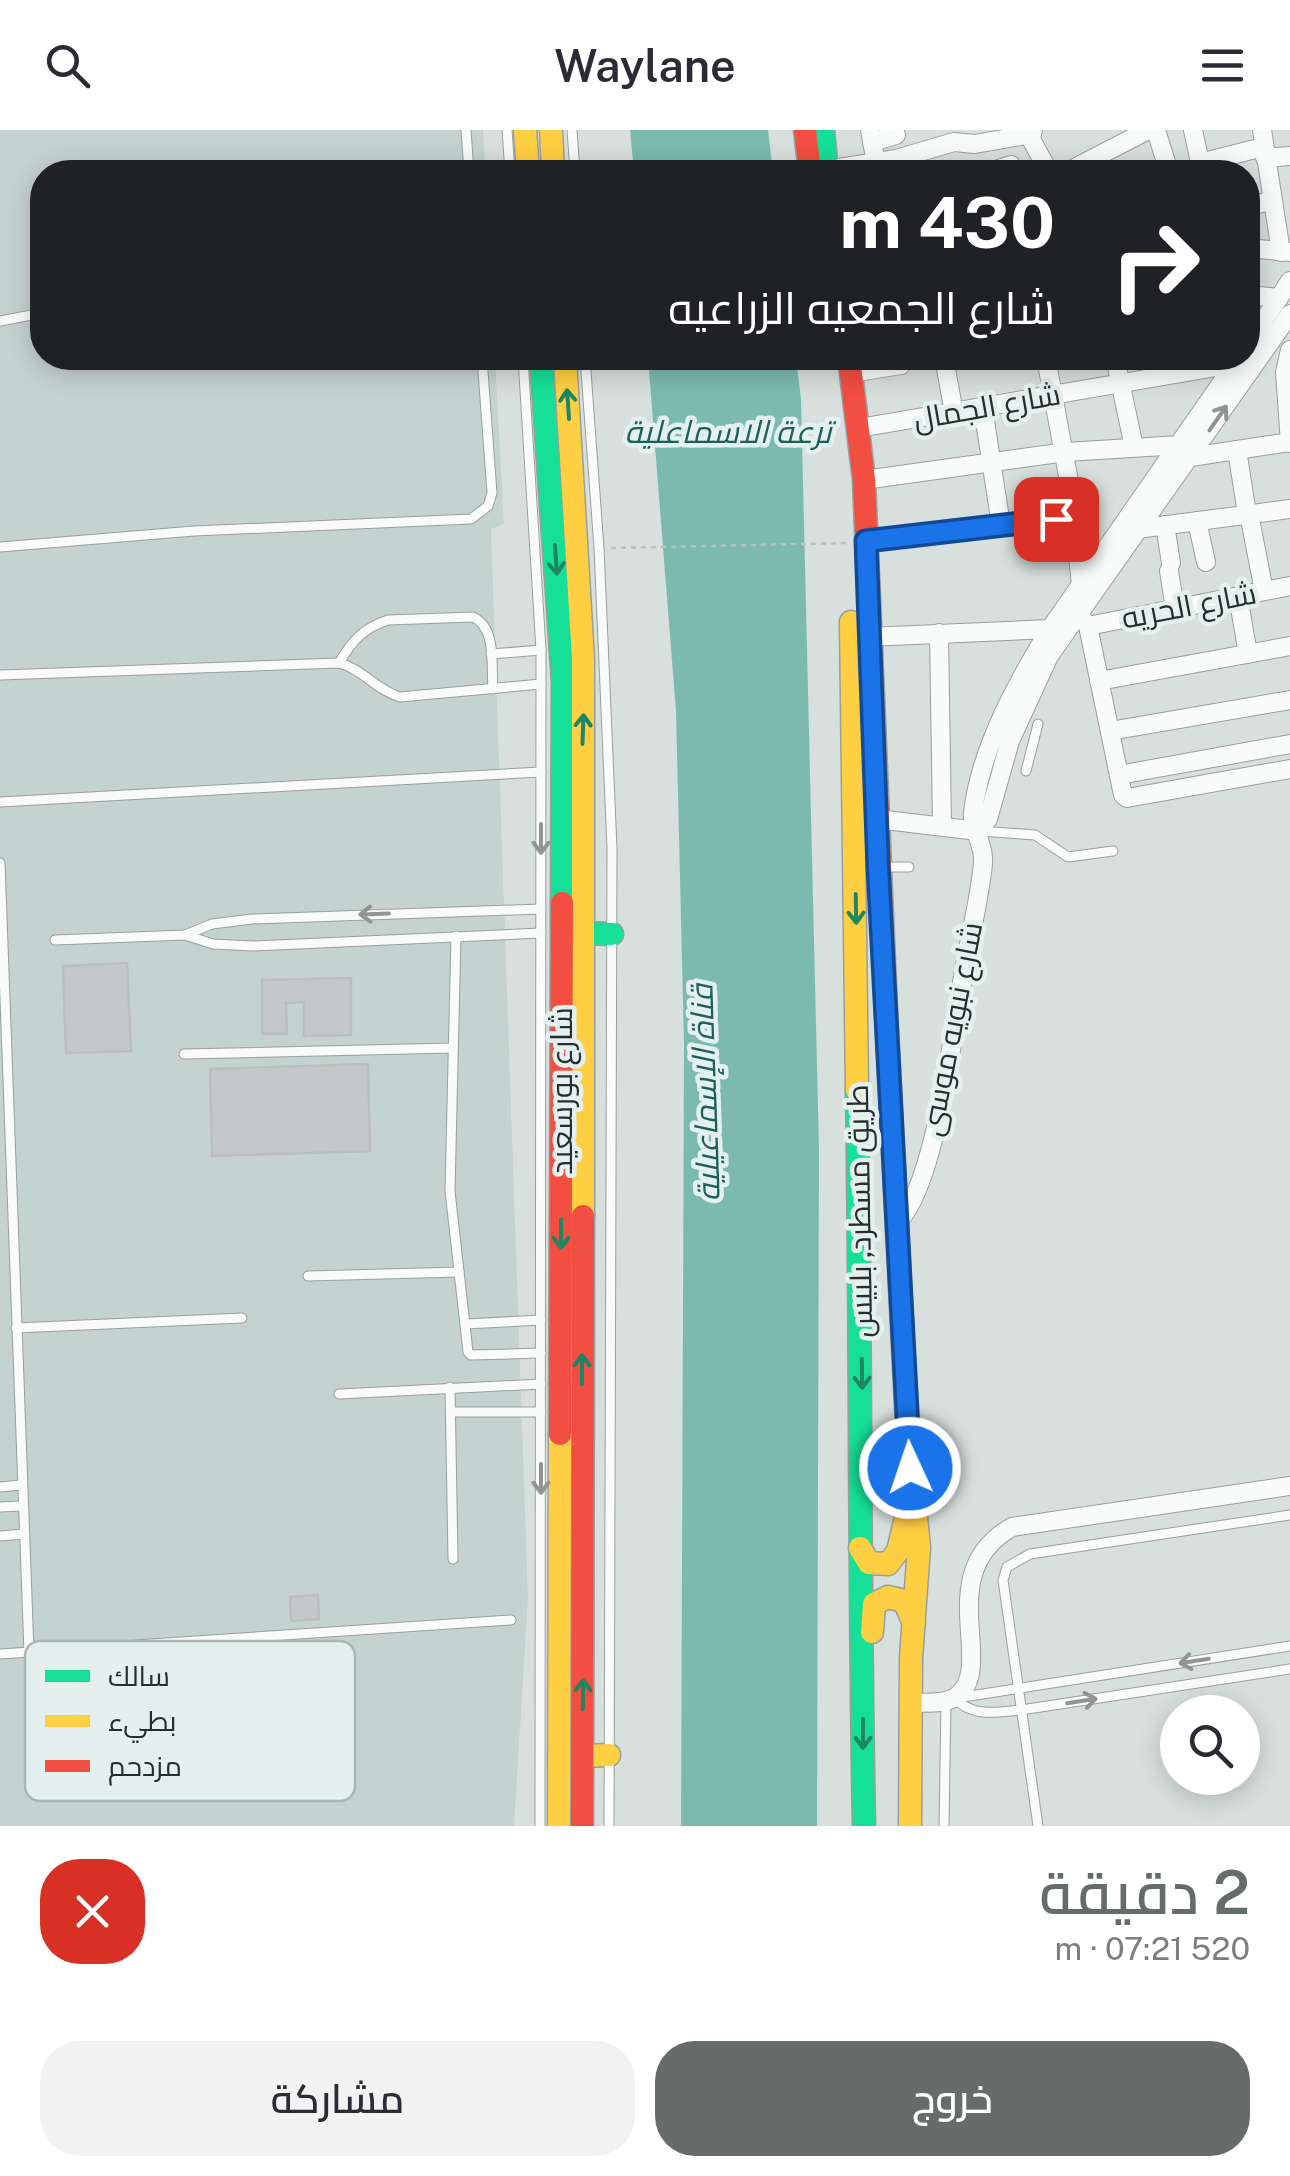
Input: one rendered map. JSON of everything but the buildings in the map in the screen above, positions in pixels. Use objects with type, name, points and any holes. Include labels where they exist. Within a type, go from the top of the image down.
[{"type":"main road","points":[[526,130],[527,160]]},
{"type":"main road","points":[[551,130],[552,160]]},
{"type":"main road","points":[[805,130],[816,160]]},
{"type":"main road","points":[[822,160],[823,130]]},
{"type":"main road","name":"شارع بورسعيد","points":[[542,370],[563,682],[558,1826]]},
{"type":"main road","name":"شارع بورسعيد","points":[[566,370],[582,641],[582,1826]]},
{"type":"main road","name":"طريق مسطرد, بلبيس","points":[[834,370],[868,637],[912,1496],[918,1547],[910,1703],[910,1826]]},
{"type":"main road","name":"طريق مسطرد, بلبيس","points":[[852,370],[864,480],[858,542],[864,1826]]},
{"type":"main road","points":[[581,933],[612,934]]},
{"type":"main road","points":[[860,1548],[870,1563],[885,1566],[892,1562],[900,1549],[912,1496]]},
{"type":"main road","points":[[863,1676],[871,1648],[874,1604],[888,1597],[896,1598],[909,1607],[914,1623]]},
{"type":"main road","points":[[582,1756],[609,1755]]},
{"type":"street","points":[[1083,160],[1114,137],[1148,130]]},
{"type":"street","points":[[1156,130],[1165,160]]},
{"type":"street","points":[[1194,130],[1200,160]]},
{"type":"street","points":[[888,160],[942,137],[982,143],[1032,134],[1043,160]]},
{"type":"street","points":[[871,136],[896,135]]},
{"type":"street","points":[[1260,249],[1286,252],[1272,201],[1264,145]]},
{"type":"street","points":[[1223,160],[1264,145],[1290,156]]},
{"type":"street","points":[[1051,160],[1060,150]]},
{"type":"street","points":[[1260,204],[1272,201]]},
{"type":"street","name":"شارع نبويه موسى","points":[[1260,353],[1286,318],[1290,281]]},
{"type":"street","points":[[1260,302],[1286,318]]},
{"type":"street","name":"شارع نبويه موسى","points":[[1260,336],[1286,318]]},
{"type":"street","points":[[864,480],[1066,452],[1134,447],[1238,450],[1290,443],[1285,372],[1290,350]]},
{"type":"street","points":[[946,370],[954,412]]},
{"type":"street","points":[[1049,370],[1074,508],[1066,523]]},
{"type":"street","points":[[1118,370],[1134,447]]},
{"type":"street","name":"شارع الجمال","points":[[858,428],[1191,370]]},
{"type":"street","name":"شارع نبويه موسى","points":[[978,831],[988,819],[1010,741],[1036,682],[1083,620],[1231,370]]},
{"type":"street","name":"شارع نبويه موسى","points":[[899,1220],[914,1199],[942,1094],[983,862],[973,812],[981,776],[1022,675],[1081,585],[1247,370]]},
{"type":"street","points":[[983,408],[1001,525]]},
{"type":"street","points":[[1238,450],[1264,592]]},
{"type":"street","points":[[1137,529],[1290,509]]},
{"type":"street","points":[[858,542],[1056,519],[1066,523],[1073,535],[1081,585]]},
{"type":"street","points":[[1197,521],[1206,562]]},
{"type":"street","points":[[1165,525],[1175,609]]},
{"type":"street","name":"شارع الحريه","points":[[1083,620],[1175,609],[1290,586]]},
{"type":"street","points":[[1238,596],[1248,654]]},
{"type":"street","points":[[1083,620],[1127,798],[1290,769]]},
{"type":"street","points":[[868,637],[1050,628]]},
{"type":"street","points":[[939,633],[942,826]]},
{"type":"street","points":[[1099,681],[1290,646]]},
{"type":"street","points":[[1110,732],[1290,700]]},
{"type":"street","points":[[1119,775],[1290,744]]},
{"type":"street","points":[[877,819],[978,831]]},
{"type":"street","points":[[910,1703],[951,1699],[969,1676],[971,1572],[994,1537],[1012,1526],[1290,1486]]},
{"type":"lane","points":[[466,130],[468,160]]},
{"type":"lane","points":[[507,130],[509,160]]},
{"type":"lane","points":[[572,130],[573,160]]},
{"type":"lane","points":[[0,321],[30,315]]},
{"type":"lane","points":[[0,547],[194,531],[471,518],[488,506],[492,493],[483,370]]},
{"type":"lane","points":[[524,370],[541,650],[540,1826]]},
{"type":"lane","points":[[586,370],[599,548],[612,848],[609,1826]]},
{"type":"lane","points":[[338,663],[360,634],[388,620],[473,617],[486,626],[493,689]]},
{"type":"lane","points":[[491,654],[541,650]]},
{"type":"lane","points":[[0,675],[338,663],[354,668],[378,688],[400,697],[541,684]]},
{"type":"lane","points":[[1026,771],[1038,724]]},
{"type":"lane","points":[[1010,741],[1032,748]]},
{"type":"lane","points":[[0,802],[541,772]]},
{"type":"lane","points":[[978,831],[1035,835],[1068,857],[1114,851]]},
{"type":"lane","points":[[0,863],[28,1641]]},
{"type":"lane","points":[[878,867],[909,867]]},
{"type":"lane","points":[[56,940],[185,935],[212,924],[252,918],[541,908]]},
{"type":"lane","points":[[422,912],[422,938]]},
{"type":"lane","points":[[185,935],[233,946],[541,932]]},
{"type":"lane","points":[[456,936],[450,1191],[468,1352],[541,1353]]},
{"type":"lane","points":[[184,1054],[454,1048]]},
{"type":"lane","points":[[0,1242],[13,1248]]},
{"type":"lane","points":[[308,1276],[459,1272]]},
{"type":"lane","points":[[0,1295],[15,1294]]},
{"type":"lane","points":[[16,1328],[242,1318]]},
{"type":"lane","points":[[464,1324],[541,1320]]},
{"type":"lane","points":[[340,1394],[541,1384]]},
{"type":"lane","points":[[450,1387],[453,1559]]},
{"type":"lane","points":[[451,1412],[541,1412]]},
{"type":"lane","points":[[0,1487],[22,1486]]},
{"type":"lane","points":[[0,1507],[22,1506]]},
{"type":"lane","points":[[1038,1826],[1003,1580],[1010,1563],[1024,1555],[1290,1516]]},
{"type":"lane","points":[[0,1536],[23,1534]]},
{"type":"lane","points":[[195,1641],[512,1620]]},
{"type":"lane","points":[[951,1699],[1290,1646]]},
{"type":"lane","points":[[0,1654],[25,1652]]},
{"type":"lane","points":[[951,1699],[978,1712],[1022,1710],[1290,1669]]},
{"type":"lane","points":[[944,1826],[951,1699]]},
{"type":"path","points":[[599,548],[858,542]]},
{"type":"shaded area","points":[[0,130],[483,130],[484,160],[30,160],[30,370],[496,370],[504,524],[491,529],[528,1598],[514,1826],[0,1826]]},
{"type":"water","points":[[630,130],[768,130],[772,160],[633,160]]},
{"type":"water","name":"ترعة الاسماعلية","points":[[649,370],[797,370],[819,1149],[817,1826],[681,1826],[684,1044],[676,711]]},
{"type":"traffic: fast","points":[[823,130],[826,160]]},
{"type":"traffic: fast","points":[[542,370],[563,682],[562,903]]},
{"type":"traffic: fast","points":[[581,933],[612,934]]},
{"type":"traffic: fast","points":[[857,1090],[864,1826]]},
{"type":"traffic: slow","points":[[525,130],[527,160]]},
{"type":"traffic: slow","points":[[551,130],[552,160]]},
{"type":"traffic: slow","points":[[566,370],[583,659],[583,1216]]},
{"type":"traffic: slow","points":[[851,622],[857,1090]]},
{"type":"traffic: slow","points":[[886,1012],[907,1425],[919,1547],[911,1658],[910,1826]]},
{"type":"traffic: slow","points":[[559,1826],[560,1434]]},
{"type":"traffic: slow","points":[[860,1548],[869,1563],[888,1564],[898,1551],[907,1513]]},
{"type":"traffic: slow","points":[[872,1632],[874,1604],[888,1597],[904,1601],[914,1623]]},
{"type":"traffic: slow","points":[[582,1756],[609,1755]]},
{"type":"traffic: jam","points":[[805,130],[809,160]]},
{"type":"traffic: jam","points":[[850,370],[864,480],[886,1012]]},
{"type":"traffic: jam","points":[[560,1434],[562,903]]},
{"type":"traffic: jam","points":[[582,1826],[583,1216]]},
{"type":"route","points":[[910,1468],[878,867],[866,541],[1056,519]]},
{"type":"water label","name":"قناة الإسماعيلية","points":[[705,1093]]}]
